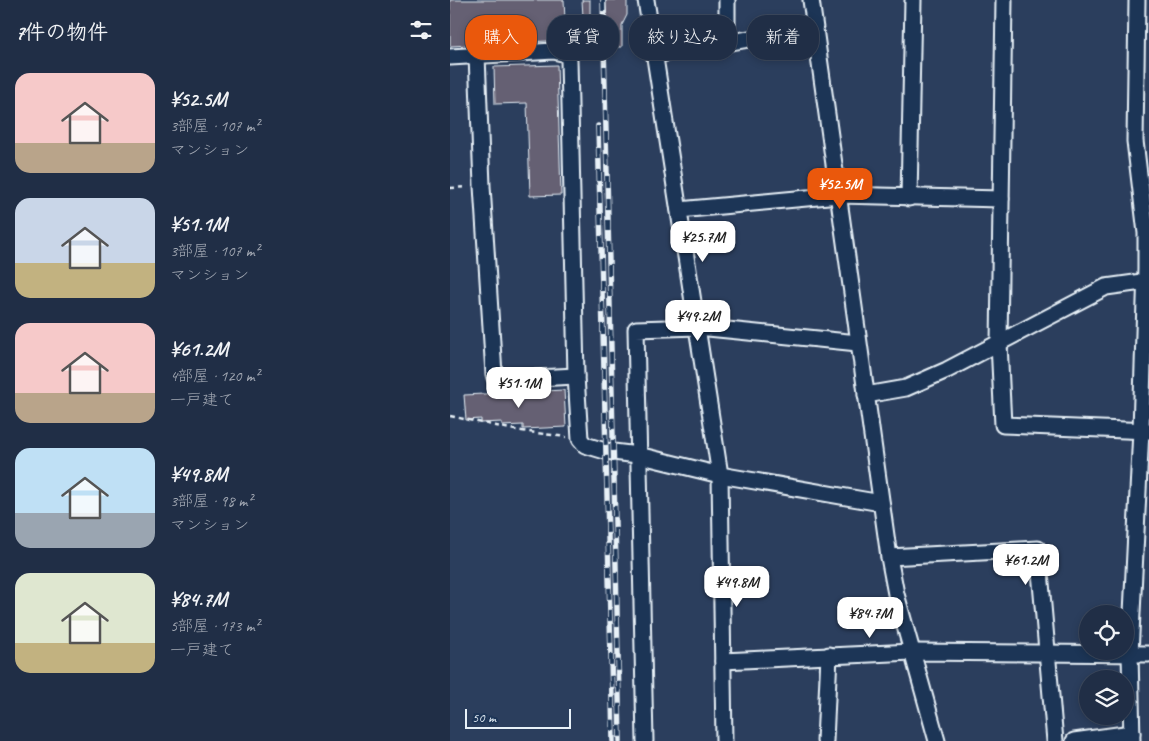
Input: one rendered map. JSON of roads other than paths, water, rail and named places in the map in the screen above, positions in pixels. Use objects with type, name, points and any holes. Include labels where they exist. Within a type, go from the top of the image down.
[{"type":"street","points":[[646,0],[648,15]]},
{"type":"street","points":[[727,0],[727,15]]},
{"type":"street","points":[[810,0],[812,15]]},
{"type":"street","points":[[909,198],[913,0]]},
{"type":"street","points":[[1004,0],[999,343],[1003,425],[1145,431]]},
{"type":"street","points":[[1133,605],[1145,431],[1148,281],[1146,233],[1135,141],[1137,0]]},
{"type":"street","points":[[537,52],[554,51],[566,54],[569,60],[576,376],[580,439],[585,445],[592,448],[638,455],[720,475],[881,503]]},
{"type":"street","points":[[450,57],[465,56]]},
{"type":"street","points":[[477,60],[482,186],[495,378],[498,380],[576,376]]},
{"type":"street","points":[[656,60],[720,475],[724,741]]},
{"type":"street","points":[[819,60],[889,556],[896,594],[937,741]]},
{"type":"street","points":[[679,210],[839,195],[1001,199]]},
{"type":"street","points":[[866,395],[906,388],[947,370],[1106,287],[1148,281]]},
{"type":"street","points":[[645,741],[636,329],[698,327],[858,343]]},
{"type":"street","points":[[889,556],[1038,548],[1055,741]]},
{"type":"street","points":[[723,661],[912,652],[1079,653]]},
{"type":"street","points":[[1134,654],[1149,654]]},
{"type":"street","points":[[825,741],[829,656]]},
{"type":"street","points":[[1074,741],[1132,737],[1130,660]]},
{"type":"railway","points":[[603,0],[620,741]]},
{"type":"railway","points":[[598,126],[613,741]]}]
